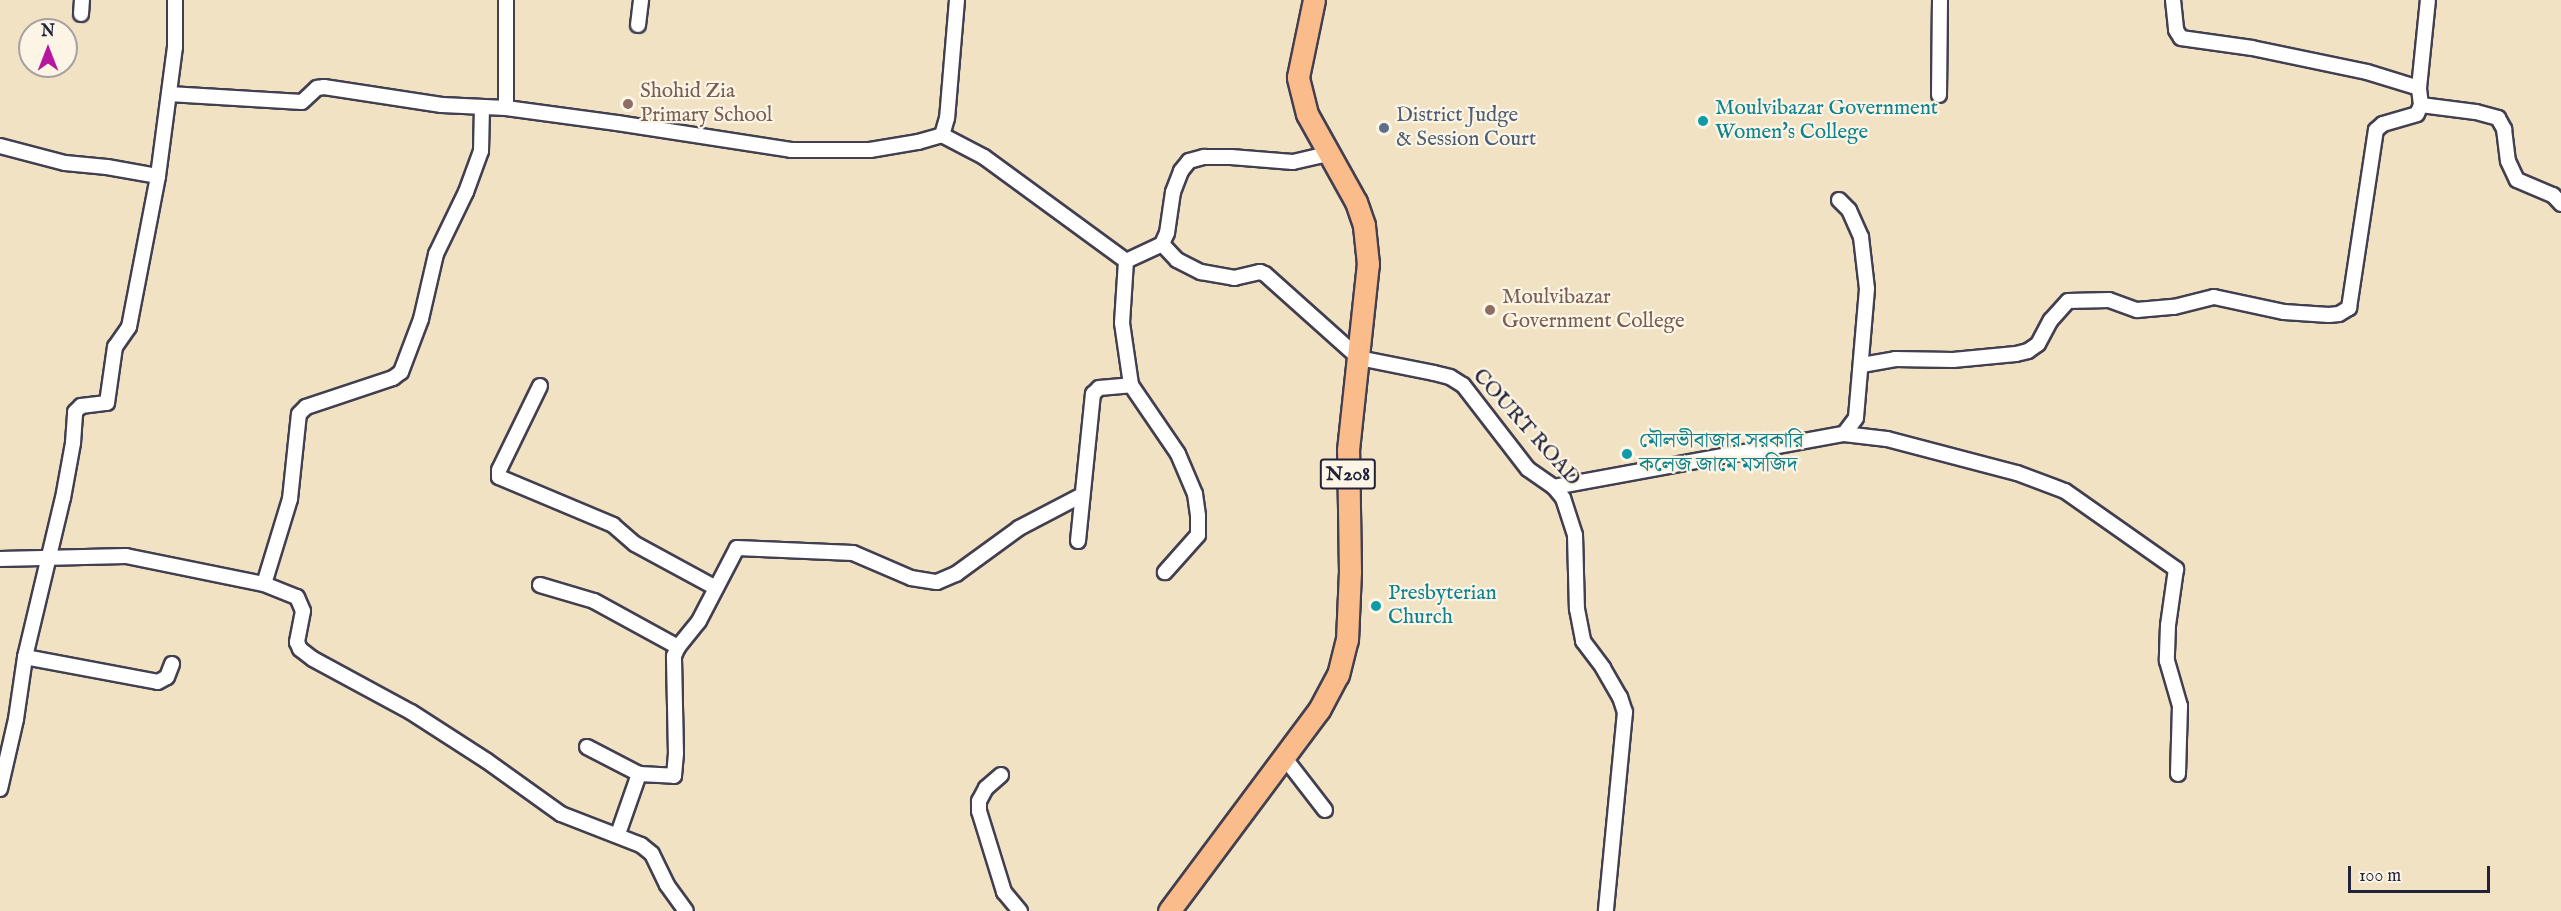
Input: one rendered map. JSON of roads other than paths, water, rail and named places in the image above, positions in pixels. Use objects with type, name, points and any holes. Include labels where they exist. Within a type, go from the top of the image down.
[{"type":"highway","name":"N208","points":[[1169,911],[1323,701],[1338,675],[1347,640],[1350,572],[1348,450],[1368,264],[1364,225],[1356,202],[1327,154],[1307,114],[1298,77],[1314,0]]},
{"type":"street","points":[[0,789],[16,720],[25,657],[74,443],[75,412],[81,406],[107,403],[115,347],[129,327],[158,176],[175,47],[175,0]]},
{"type":"street","points":[[506,0],[506,108]]},
{"type":"street","points":[[638,25],[641,0]]},
{"type":"street","points":[[942,135],[947,118],[957,0]]},
{"type":"street","points":[[1939,95],[1940,0]]},
{"type":"street","points":[[2173,0],[2176,30],[2181,38],[2252,48],[2367,72],[2419,88]]},
{"type":"street","points":[[1862,365],[1895,359],[1953,360],[2022,352],[2038,344],[2050,320],[2068,301],[2109,300],[2137,310],[2174,307],[2214,297],[2284,312],[2338,314],[2349,308],[2376,130],[2383,124],[2417,114],[2421,105],[2419,88],[2428,0]]},
{"type":"street","points":[[169,94],[302,102],[317,88],[324,87],[441,105],[506,108],[791,150],[870,150],[918,142],[942,135],[984,157],[1126,261]]},
{"type":"street","points":[[2421,105],[2476,112],[2498,118],[2504,129],[2508,161],[2517,180],[2553,195],[2561,204]]},
{"type":"street","points":[[264,584],[290,499],[299,414],[306,407],[393,378],[401,372],[421,319],[436,254],[466,192],[481,151],[482,107]]},
{"type":"street","points":[[0,146],[65,163],[107,167],[158,176]]},
{"type":"street","points":[[1126,261],[1162,244],[1167,233],[1173,192],[1181,171],[1190,161],[1204,157],[1231,157],[1293,162],[1327,154]]},
{"type":"street","points":[[1839,200],[1849,210],[1861,237],[1867,289],[1856,418],[1844,434]]},
{"type":"street","points":[[1162,244],[1177,260],[1201,272],[1234,278],[1260,272],[1265,274],[1359,358]]},
{"type":"street","points":[[1126,261],[1122,323],[1131,385],[1178,454],[1195,494],[1198,535],[1165,572]]},
{"type":"street","name":"COURT ROAD","points":[[1359,358],[1450,377],[1463,385],[1528,469],[1554,487],[1566,504],[1575,535],[1577,609],[1582,642],[1603,668],[1625,712],[1606,911]]},
{"type":"street","points":[[1078,541],[1093,394],[1099,388],[1131,385]]},
{"type":"street","points":[[540,386],[499,477],[613,525],[635,544],[716,588]]},
{"type":"street","points":[[1554,487],[1844,434],[1898,442],[2017,473],[2065,491],[2176,569],[2168,625],[2167,661],[2180,706],[2178,774]]},
{"type":"street","points":[[587,747],[639,774],[674,776],[676,754],[674,656],[678,647],[699,621],[737,548],[853,553],[911,578],[937,582],[956,574],[1018,528],[1082,495]]},
{"type":"street","points":[[0,559],[49,555],[126,556],[264,584],[297,597],[303,611],[297,642],[300,649],[313,659],[411,712],[487,761],[561,814],[618,834],[641,845],[652,854],[667,885],[686,911]]},
{"type":"street","points":[[540,585],[594,601],[678,647]]},
{"type":"street","points":[[25,657],[158,682],[167,677],[172,664]]},
{"type":"street","points":[[1284,757],[1325,810]]},
{"type":"street","points":[[618,834],[639,774]]},
{"type":"street","points":[[1001,775],[986,788],[979,801],[979,811],[1004,892],[1020,911]]},
{"type":"place","name":"Shohid Zia Primary School","points":[[628,104]]},
{"type":"place","name":"Moulvibazar Government Women's College","points":[[1703,121]]},
{"type":"place","name":"District Judge & Session Court","points":[[1384,128]]},
{"type":"place","name":"Moulvibazar Government College","points":[[1490,310]]},
{"type":"place","name":"মৌলভীবাজার সরকারি কলেজ জামে মসজিদ","points":[[1627,454]]},
{"type":"place","name":"Presbyterian Church","points":[[1376,606]]}]
